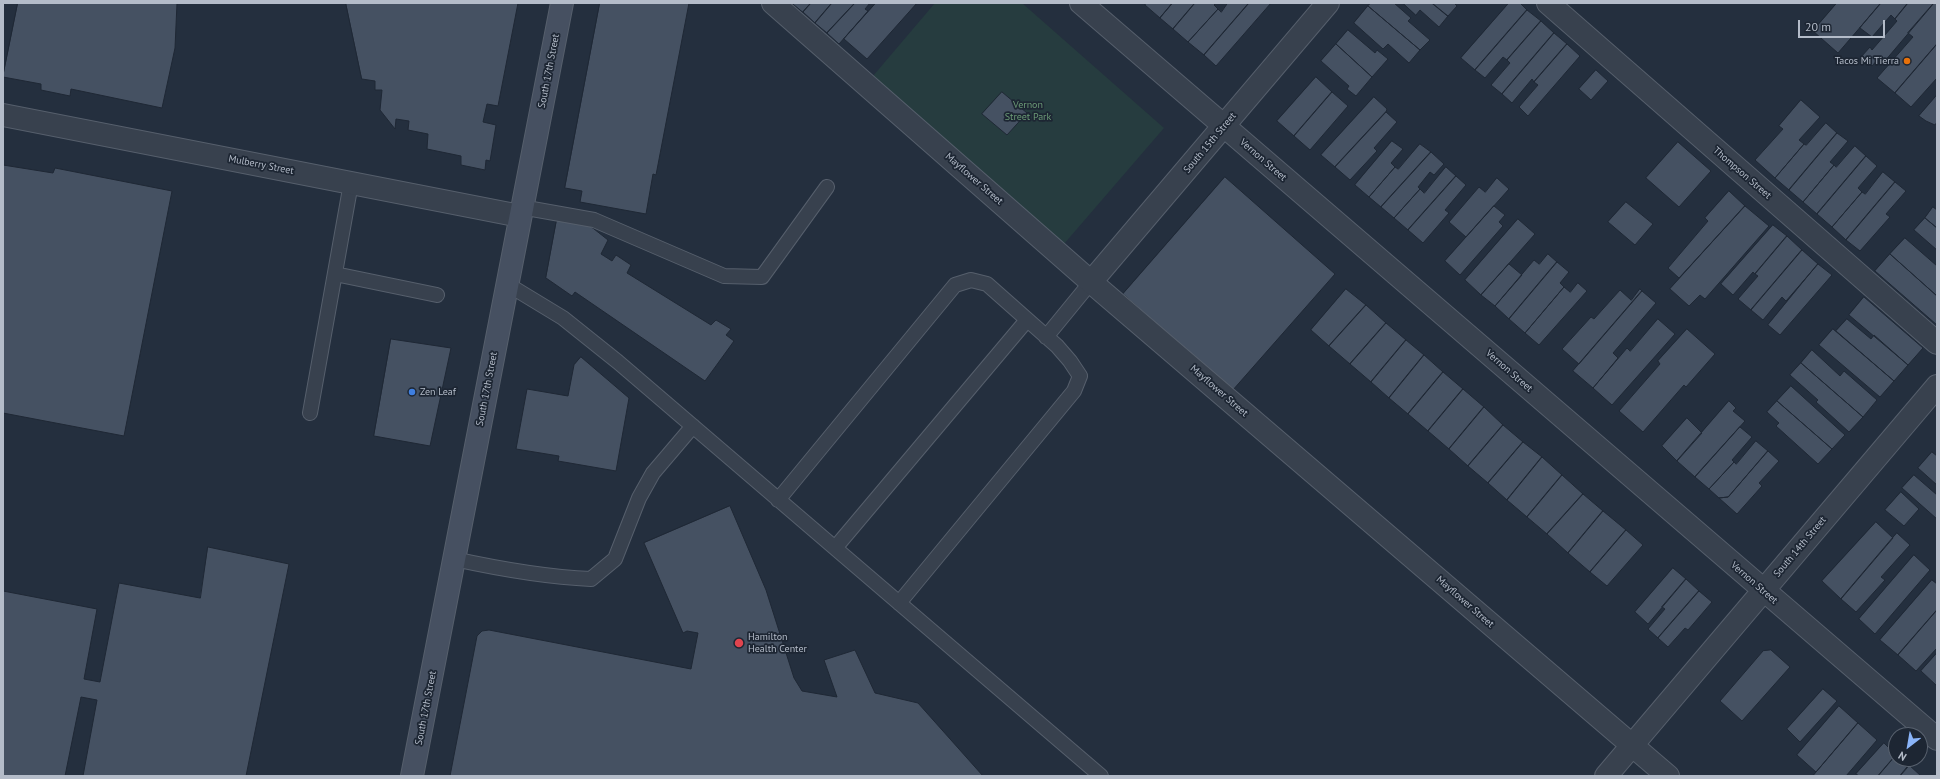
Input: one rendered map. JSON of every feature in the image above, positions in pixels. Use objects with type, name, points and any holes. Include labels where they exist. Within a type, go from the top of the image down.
[{"type":"main road","name":"South 17th Street","points":[[412,776],[562,3]]},
{"type":"street","name":"Mayflower Street","points":[[773,3],[1091,282],[1668,776]]},
{"type":"street","name":"Vernon Street","points":[[1081,3],[1937,739]]},
{"type":"street","name":"South 15th Street","points":[[1091,282],[1328,3]]},
{"type":"street","name":"Thompson Street","points":[[1548,3],[1937,343]]},
{"type":"street","name":"Mulberry Street","points":[[3,115],[351,183],[521,211]]},
{"type":"street","name":"South 14th Street","points":[[1632,745],[1937,386]]},
{"type":"street","points":[[1606,776],[1632,745]]},
{"type":"lane","points":[[310,413],[351,183]]},
{"type":"lane","points":[[521,211],[594,220],[724,276],[762,278],[827,187]]},
{"type":"lane","points":[[335,274],[437,295]]},
{"type":"lane","points":[[778,500],[956,285],[971,280],[987,284],[1046,337],[1070,361],[1080,376],[1074,391],[899,603]]},
{"type":"lane","points":[[1046,337],[1091,282]]},
{"type":"lane","points":[[507,284],[563,318],[693,426],[1101,776]]},
{"type":"lane","points":[[835,548],[1027,320]]},
{"type":"lane","points":[[454,559],[528,574],[556,578],[591,579],[614,559],[639,498],[653,473],[693,426]]},
{"type":"green space","name":"Vernon Street Park","points":[[935,3],[1022,3],[1164,128],[1064,244],[873,76]]},
{"type":"building","points":[[18,3],[177,3],[175,48],[162,108],[71,89],[70,96],[41,90],[41,84],[3,77]]},
{"type":"building","points":[[346,3],[518,3],[498,106],[487,104],[483,122],[496,125],[490,161],[486,160],[485,170],[461,165],[461,156],[427,149],[428,134],[408,130],[409,121],[396,119],[395,129],[380,110],[382,90],[375,90],[375,81],[362,79]]},
{"type":"building","points":[[600,3],[689,3],[656,175],[653,174],[646,214],[580,202],[582,191],[565,188]]},
{"type":"building","points":[[792,3],[811,3],[803,12]]},
{"type":"building","points":[[811,3],[832,3],[815,23],[803,12]]},
{"type":"building","points":[[832,3],[855,3],[827,33],[815,23]]},
{"type":"building","points":[[855,3],[870,3],[865,9],[868,11],[839,44],[827,33]]},
{"type":"building","points":[[876,3],[917,3],[867,59],[844,39]]},
{"type":"building","points":[[1147,3],[1172,3],[1160,18],[1145,5]]},
{"type":"building","points":[[1173,3],[1195,3],[1173,29],[1160,18]]},
{"type":"building","points":[[1195,3],[1216,3],[1214,5],[1218,9],[1188,42],[1173,29]]},
{"type":"building","points":[[1228,3],[1249,3],[1204,55],[1188,42],[1218,9],[1221,12]]},
{"type":"building","points":[[1249,3],[1271,3],[1216,66],[1204,55]]},
{"type":"building","points":[[1371,3],[1394,3],[1411,18],[1408,21],[1430,40],[1420,50],[1368,6]]},
{"type":"building","points":[[1403,3],[1432,3],[1448,16],[1439,27],[1420,10],[1416,15]]},
{"type":"building","points":[[1432,3],[1454,3],[1457,6],[1448,16]]},
{"type":"building","points":[[1509,3],[1520,3],[1527,10],[1475,70],[1461,58]]},
{"type":"building","points":[[1837,3],[1881,3],[1838,53],[1813,31]]},
{"type":"building","points":[[1881,3],[1908,3],[1895,19],[1891,15],[1872,37],[1860,28]]},
{"type":"building","points":[[1908,3],[1934,3],[1884,62],[1879,58],[1872,66],[1861,57],[1870,47],[1872,50],[1897,21],[1895,19]]},
{"type":"building","name":"Tacos Mi Tierra","points":[[1934,3],[1937,3],[1937,44],[1895,93],[1877,78],[1913,37],[1908,33]]},
{"type":"building","points":[[1368,6],[1420,50],[1409,63],[1388,44],[1383,49],[1354,23]]},
{"type":"building","points":[[1527,10],[1541,21],[1507,60],[1503,57],[1485,78],[1475,70]]},
{"type":"building","points":[[1541,21],[1554,33],[1502,94],[1491,85],[1510,63],[1507,60]]},
{"type":"building","points":[[1348,30],[1375,53],[1377,50],[1388,59],[1372,77],[1336,44]]},
{"type":"building","points":[[1554,33],[1567,44],[1534,82],[1532,79],[1512,103],[1502,94]]},
{"type":"building","points":[[1336,44],[1372,77],[1356,96],[1347,89],[1349,86],[1321,61]]},
{"type":"building","points":[[1567,44],[1580,56],[1528,116],[1519,107],[1538,85],[1534,82]]},
{"type":"building","points":[[1937,44],[1937,78],[1911,107],[1895,93]]},
{"type":"building","points":[[1596,70],[1608,81],[1591,100],[1579,89]]},
{"type":"building","points":[[1316,77],[1332,92],[1294,136],[1277,121]]},
{"type":"building","points":[[1002,92],[1027,113],[1007,135],[982,114]]},
{"type":"building","points":[[1332,92],[1348,106],[1310,150],[1294,136]]},
{"type":"building","points":[[1937,95],[1937,122],[1935,125],[1919,116]]},
{"type":"building","points":[[1374,97],[1387,109],[1386,112],[1335,167],[1321,155]]},
{"type":"building","points":[[1801,100],[1820,117],[1799,140],[1804,144],[1775,178],[1755,160],[1783,129],[1779,126]]},
{"type":"building","points":[[1386,112],[1397,122],[1374,148],[1377,151],[1350,180],[1335,167]]},
{"type":"building","points":[[1826,123],[1837,133],[1789,190],[1775,178],[1804,144],[1806,145]]},
{"type":"building","points":[[1837,133],[1848,141],[1830,162],[1834,165],[1803,202],[1789,190]]},
{"type":"building","points":[[1392,141],[1403,149],[1391,163],[1395,167],[1369,197],[1355,185]]},
{"type":"building","points":[[1678,142],[1711,171],[1679,207],[1646,178]]},
{"type":"building","points":[[1420,144],[1431,152],[1381,207],[1369,197],[1395,167],[1398,169]]},
{"type":"building","points":[[1855,146],[1866,156],[1817,214],[1803,202],[1834,165],[1836,167]]},
{"type":"building","points":[[1431,152],[1444,164],[1434,175],[1430,172],[1418,187],[1420,189],[1394,218],[1381,207]]},
{"type":"building","points":[[1866,156],[1877,166],[1858,188],[1862,192],[1832,227],[1817,214]]},
{"type":"building","points":[[3,165],[53,173],[55,168],[172,191],[124,436],[3,413]]},
{"type":"building","points":[[1446,167],[1456,176],[1408,230],[1394,218],[1420,189],[1424,193]]},
{"type":"building","points":[[1883,172],[1895,182],[1846,240],[1832,227],[1862,192],[1865,194]]},
{"type":"building","points":[[1456,176],[1466,185],[1445,210],[1449,213],[1423,243],[1408,230]]},
{"type":"building","points":[[1225,177],[1335,274],[1232,391],[1123,294]]},
{"type":"building","points":[[1497,178],[1509,189],[1466,237],[1449,222],[1479,187],[1485,192]]},
{"type":"building","points":[[1895,182],[1906,191],[1886,214],[1890,217],[1860,251],[1846,240]]},
{"type":"building","points":[[1729,191],[1745,206],[1679,278],[1668,268],[1708,221],[1705,218]]},
{"type":"building","points":[[1626,202],[1653,224],[1635,245],[1608,222]]},
{"type":"building","points":[[1494,206],[1505,215],[1499,222],[1503,226],[1460,275],[1445,261]]},
{"type":"building","points":[[1745,206],[1769,226],[1705,299],[1700,295],[1689,306],[1670,289]]},
{"type":"building","points":[[1933,207],[1937,210],[1937,228],[1925,218]]},
{"type":"building","points":[[1925,218],[1937,228],[1937,250],[1914,230]]},
{"type":"building","points":[[557,219],[589,225],[608,240],[601,254],[612,261],[616,255],[631,265],[627,273],[711,325],[716,320],[731,329],[726,335],[734,341],[705,381],[575,292],[572,296],[546,278]]},
{"type":"building","points":[[1518,219],[1535,234],[1481,295],[1465,280]]},
{"type":"building","points":[[1773,225],[1787,236],[1755,274],[1753,272],[1733,295],[1721,284]]},
{"type":"building","points":[[1787,236],[1802,250],[1751,310],[1738,299],[1758,276],[1755,274]]},
{"type":"building","points":[[1905,238],[1937,266],[1937,296],[1890,254]]},
{"type":"building","points":[[1802,250],[1818,264],[1786,301],[1782,297],[1763,320],[1751,310]]},
{"type":"building","points":[[1548,254],[1557,262],[1509,319],[1495,306],[1534,260],[1539,264]]},
{"type":"building","points":[[1890,254],[1937,296],[1937,325],[1875,271]]},
{"type":"building","points":[[1557,262],[1569,272],[1560,283],[1564,287],[1525,333],[1509,319]]},
{"type":"building","points":[[1509,264],[1522,275],[1495,306],[1481,295]]},
{"type":"building","points":[[1818,264],[1832,275],[1780,335],[1768,325]]},
{"type":"building","points":[[1578,283],[1587,291],[1539,345],[1525,333],[1564,287],[1570,292]]},
{"type":"building","points":[[1346,289],[1366,305],[1329,346],[1311,330]]},
{"type":"building","points":[[1640,289],[1642,291],[1579,364],[1562,349],[1591,317],[1594,319],[1620,290],[1631,300]]},
{"type":"building","points":[[1642,291],[1656,303],[1613,353],[1618,358],[1593,388],[1573,371]]},
{"type":"building","points":[[1864,297],[1923,348],[1908,365],[1849,315]]},
{"type":"building","points":[[1366,305],[1386,323],[1350,364],[1329,346]]},
{"type":"building","points":[[1658,319],[1675,334],[1612,405],[1593,388],[1627,348],[1630,351]]},
{"type":"building","points":[[1847,319],[1871,339],[1874,335],[1908,365],[1894,381],[1836,331]]},
{"type":"building","points":[[1386,323],[1406,340],[1371,382],[1350,364]]},
{"type":"building","points":[[1687,329],[1715,354],[1686,387],[1684,385],[1643,432],[1619,411],[1660,364],[1658,361]]},
{"type":"building","points":[[1833,329],[1894,381],[1880,397],[1819,345]]},
{"type":"building","name":"Zen Leaf","points":[[391,339],[451,348],[430,446],[374,436]]},
{"type":"building","points":[[1406,340],[1424,355],[1389,398],[1371,382]]},
{"type":"building","points":[[1812,350],[1840,376],[1844,371],[1877,400],[1863,417],[1801,363]]},
{"type":"building","points":[[1424,355],[1443,372],[1408,414],[1389,398]]},
{"type":"building","points":[[581,357],[629,398],[616,471],[558,461],[559,456],[516,449],[527,389],[568,396],[574,365]]},
{"type":"building","points":[[1801,363],[1863,417],[1849,432],[1816,402],[1818,400],[1790,375]]},
{"type":"building","points":[[1443,372],[1463,389],[1428,431],[1408,414]]},
{"type":"building","points":[[1791,386],[1845,435],[1832,449],[1777,401]]},
{"type":"building","points":[[1463,389],[1484,407],[1449,449],[1428,431]]},
{"type":"building","points":[[1729,401],[1736,408],[1733,411],[1745,421],[1695,477],[1677,461]]},
{"type":"building","points":[[1777,401],[1832,449],[1818,464],[1776,426],[1779,423],[1767,412]]},
{"type":"building","points":[[1484,407],[1503,425],[1468,466],[1449,449]]},
{"type":"building","points":[[1687,418],[1702,433],[1677,461],[1662,446]]},
{"type":"building","points":[[1503,425],[1523,442],[1488,483],[1468,466]]},
{"type":"building","points":[[1740,427],[1752,437],[1732,460],[1734,462],[1709,489],[1695,477]]},
{"type":"building","points":[[1756,441],[1768,451],[1728,497],[1719,498],[1709,489],[1734,462],[1736,464]]},
{"type":"building","points":[[1523,442],[1542,457],[1507,500],[1488,483]]},
{"type":"building","points":[[1768,451],[1779,461],[1759,483],[1762,486],[1737,514],[1719,498],[1728,497]]},
{"type":"building","points":[[1932,452],[1937,456],[1937,485],[1918,468]]},
{"type":"building","points":[[1542,457],[1562,475],[1527,517],[1507,500]]},
{"type":"building","points":[[1562,475],[1583,494],[1547,534],[1527,517]]},
{"type":"building","points":[[1914,475],[1937,495],[1937,519],[1902,488]]},
{"type":"building","points":[[1901,492],[1919,509],[1904,526],[1885,510]]},
{"type":"building","points":[[1583,494],[1603,511],[1568,553],[1547,534]]},
{"type":"building","name":"Hamilton Health Center","points":[[730,506],[766,590],[794,678],[802,691],[837,697],[824,660],[855,650],[875,693],[918,703],[983,776],[450,776],[477,636],[482,631],[489,630],[691,669],[698,633],[687,631],[683,633],[644,543]]},
{"type":"building","points":[[1603,511],[1626,530],[1590,572],[1568,553]]},
{"type":"building","points":[[1876,522],[1893,538],[1841,599],[1822,581]]},
{"type":"building","points":[[1626,530],[1643,545],[1607,586],[1590,572]]},
{"type":"building","points":[[1897,533],[1910,545],[1881,577],[1885,580],[1856,612],[1841,599]]},
{"type":"building","points":[[208,547],[289,564],[246,776],[83,776],[97,700],[81,697],[65,776],[3,776],[3,591],[97,609],[84,679],[100,682],[119,583],[200,598]]},
{"type":"building","points":[[1914,555],[1930,570],[1875,634],[1859,619]]},
{"type":"building","points":[[1673,568],[1686,579],[1648,624],[1635,612]]},
{"type":"building","points":[[1686,579],[1699,591],[1658,638],[1648,629],[1665,609],[1662,607]]},
{"type":"building","points":[[1932,580],[1937,584],[1937,610],[1898,655],[1880,640]]},
{"type":"building","points":[[1699,591],[1712,602],[1688,630],[1685,628],[1668,647],[1658,638]]},
{"type":"building","points":[[1937,610],[1937,648],[1916,671],[1898,655]]},
{"type":"building","points":[[1771,650],[1790,667],[1742,721],[1720,701],[1763,651]]},
{"type":"building","points":[[1937,653],[1937,686],[1921,671]]},
{"type":"building","points":[[1823,689],[1837,701],[1800,742],[1787,729]]},
{"type":"building","points":[[1839,706],[1858,723],[1816,772],[1797,755]]},
{"type":"building","points":[[1858,723],[1877,740],[1846,776],[1813,776]]},
{"type":"building","points":[[1884,743],[1888,747],[1888,764],[1878,776],[1859,776],[1856,774]]},
{"type":"building","points":[[1888,764],[1888,767],[1908,767],[1900,776],[1878,776]]},
{"type":"building","points":[[1907,767],[1911,767],[1921,776],[1900,776]]},
{"type":"place","name":"Tacos Mi Tierra","points":[[1907,61]]},
{"type":"place","name":"Zen Leaf","points":[[412,392]]},
{"type":"place","name":"Hamilton Health Center","points":[[739,643]]}]
